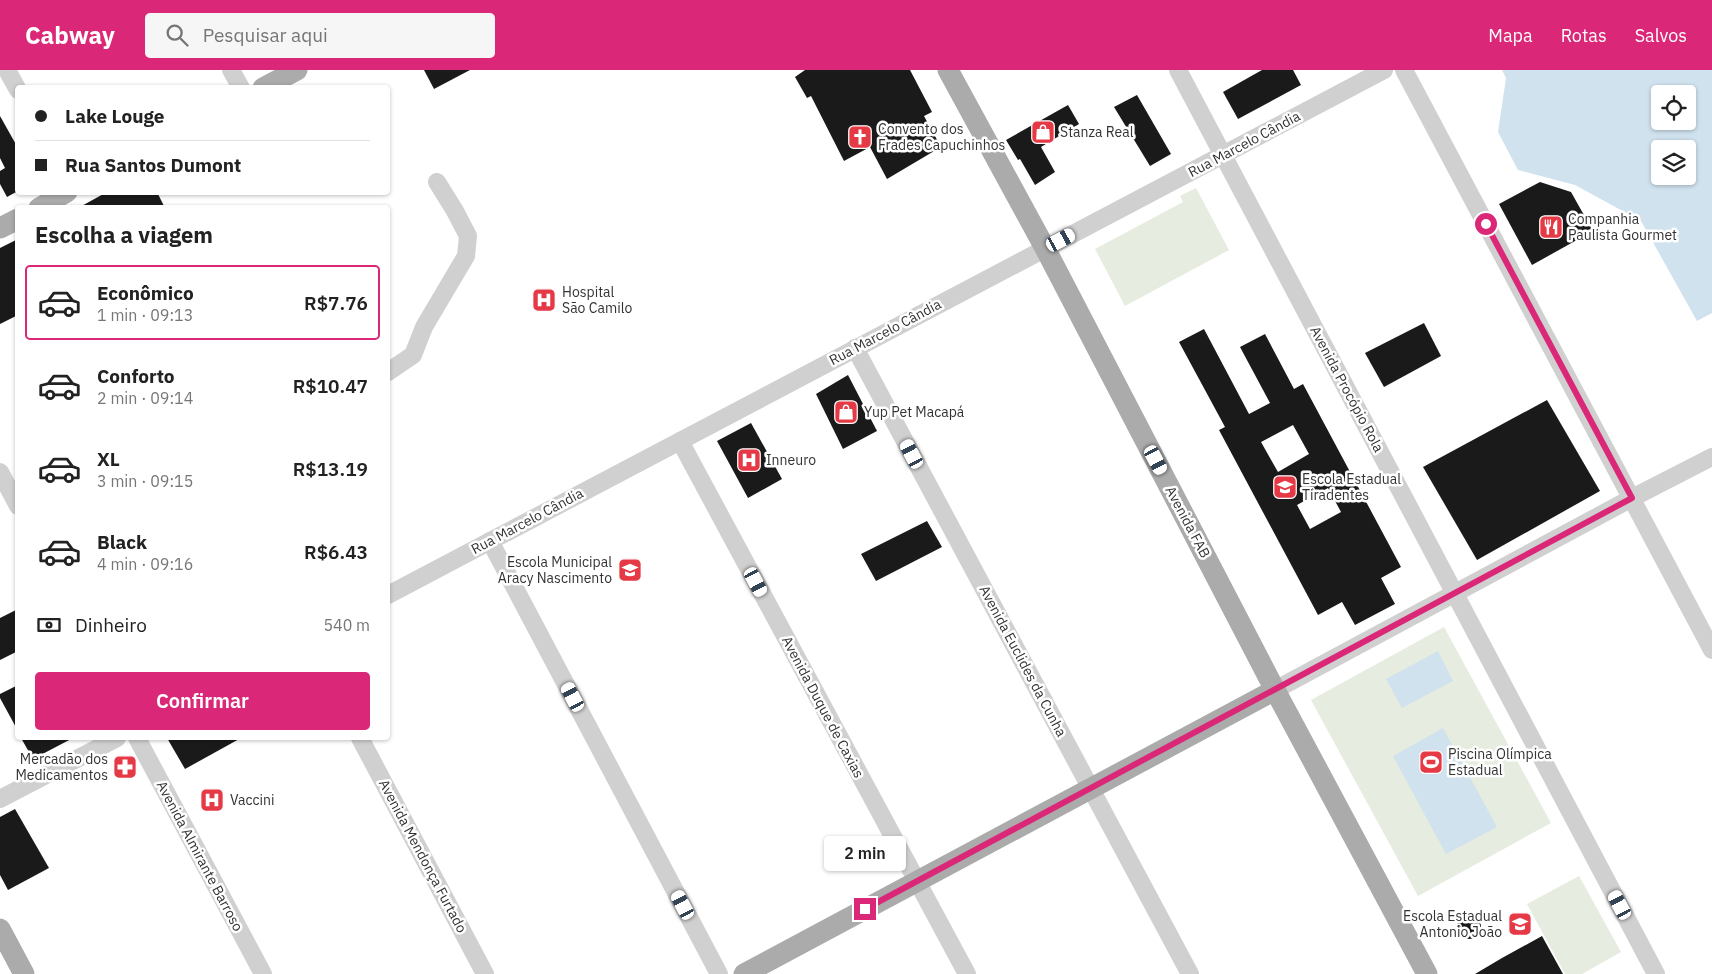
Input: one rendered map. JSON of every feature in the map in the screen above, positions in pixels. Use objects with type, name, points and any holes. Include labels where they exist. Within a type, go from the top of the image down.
[{"type":"main road","points":[[269,85],[297,70]]},
{"type":"main road","name":"Avenida FAB","points":[[948,70],[1045,248],[1275,690],[1427,974]]},
{"type":"main road","points":[[44,205],[62,195]]},
{"type":"main road","points":[[0,228],[15,220]]},
{"type":"main road","points":[[744,974],[1275,690]]},
{"type":"main road","points":[[0,928],[24,974]]},
{"type":"street","points":[[6,70],[15,85]]},
{"type":"street","points":[[231,70],[239,85]]},
{"type":"street","name":"Avenida Procópio Rola","points":[[1178,70],[1656,974]]},
{"type":"street","name":"Rua Marcelo Cândia","points":[[390,594],[1384,70]]},
{"type":"street","points":[[1404,70],[1712,650]]},
{"type":"street","points":[[390,371],[413,355],[424,327],[466,256],[468,236],[438,182]]},
{"type":"street","name":"Avenida Euclides da Cunha","points":[[855,348],[1190,974]]},
{"type":"street","name":"Avenida Duque de Caxias","points":[[680,441],[967,974]]},
{"type":"street","points":[[1275,690],[1712,457]]},
{"type":"street","points":[[0,472],[15,500]]},
{"type":"street","points":[[490,541],[719,974]]},
{"type":"street","points":[[0,800],[114,740]]},
{"type":"street","name":"Avenida Almirante Barroso","points":[[138,740],[263,974]]},
{"type":"street","name":"Avenida Mendonça Furtado","points":[[361,740],[485,974]]},
{"type":"shaded area","points":[[1196,188],[1229,250],[1125,306],[1095,249],[1183,202],[1180,196]]},
{"type":"shaded area","name":"Piscina Olímpica Estadual","points":[[1444,627],[1551,823],[1418,896],[1311,700]]},
{"type":"shaded area","points":[[1579,876],[1621,952],[1582,974],[1565,974],[1527,904]]},
{"type":"water","points":[[1502,70],[1712,70],[1712,313],[1697,321],[1641,221],[1575,185],[1518,170],[1498,132],[1506,78]]},
{"type":"water","points":[[1438,651],[1453,681],[1402,708],[1386,679]]},
{"type":"water","points":[[1443,728],[1497,827],[1446,854],[1393,756]]},
{"type":"building","points":[[424,70],[470,70],[434,89]]},
{"type":"building","points":[[805,70],[910,70],[932,112],[924,116],[941,147],[887,179],[870,147],[844,161],[811,96],[807,98],[795,77]]},
{"type":"building","points":[[1262,70],[1293,70],[1301,85],[1238,119],[1223,92]]},
{"type":"building","points":[[1137,95],[1171,154],[1150,166],[1114,107]]},
{"type":"building","name":"Stanza Real","points":[[1068,105],[1079,124],[1041,147],[1055,172],[1035,185],[1006,140]]},
{"type":"building","points":[[0,116],[15,143],[15,193],[7,197],[0,184],[0,171],[5,168],[0,158]]},
{"type":"building","name":"Companhia Paulista Gourmet","points":[[1540,182],[1571,192],[1593,231],[1532,265],[1499,204]]},
{"type":"building","points":[[102,195],[158,195],[164,205],[83,205]]},
{"type":"building","points":[[15,240],[15,316],[0,324],[0,248]]},
{"type":"building","points":[[1424,323],[1441,356],[1384,387],[1365,353]]},
{"type":"building","points":[[1204,329],[1249,414],[1270,403],[1240,347],[1265,334],[1294,389],[1303,384],[1401,567],[1381,578],[1395,604],[1355,625],[1342,602],[1318,615],[1219,430],[1225,427],[1179,342]],"holes":[[[1293,425],[1309,454],[1278,472],[1261,442]],[[1328,488],[1341,512],[1310,529],[1297,505]]]},
{"type":"building","name":"Yup Pet Macapá","points":[[848,375],[877,431],[843,449],[816,394]]},
{"type":"building","points":[[1547,400],[1600,491],[1477,560],[1423,467]]},
{"type":"building","name":"Inneuro","points":[[751,423],[782,479],[748,498],[717,441]]},
{"type":"building","points":[[927,521],[942,547],[876,581],[861,554]]},
{"type":"building","points":[[15,610],[15,652],[0,660],[0,618]]},
{"type":"building","points":[[15,686],[15,726],[0,698],[0,694]]},
{"type":"building","points":[[22,740],[69,740],[33,759]]},
{"type":"building","points":[[168,740],[237,740],[185,769]]},
{"type":"building","points":[[15,809],[49,868],[8,890],[0,875],[0,817]]},
{"type":"building","points":[[1469,915],[1477,919],[1481,927],[1477,935],[1469,939],[1461,935],[1457,927],[1461,919]]},
{"type":"building","points":[[1542,936],[1563,974],[1475,974],[1502,958]]},
{"type":"place","name":"Stanza Real","points":[[1043,132]]},
{"type":"place","name":"Convento dos Frades Capuchinhos","points":[[860,137]]},
{"type":"place","name":"Companhia Paulista Gourmet","points":[[1551,227]]},
{"type":"place","name":"Hospital São Camilo","points":[[544,300]]},
{"type":"place","name":"Yup Pet Macapá","points":[[846,412]]},
{"type":"place","name":"Inneuro","points":[[749,460]]},
{"type":"place","name":"Escola Estadual Tiradentes","points":[[1285,487]]},
{"type":"place","name":"Escola Municipal Aracy Nascimento","points":[[630,570]]},
{"type":"place","name":"Piscina Olímpica Estadual","points":[[1431,762]]},
{"type":"place","name":"Mercadão dos Medicamentos","points":[[125,767]]},
{"type":"place","name":"Vaccini","points":[[212,800]]},
{"type":"place","name":"Escola Estadual Antonio João","points":[[1520,924]]},
{"type":"route","points":[[865,909],[1632,498],[1486,224]]}]
